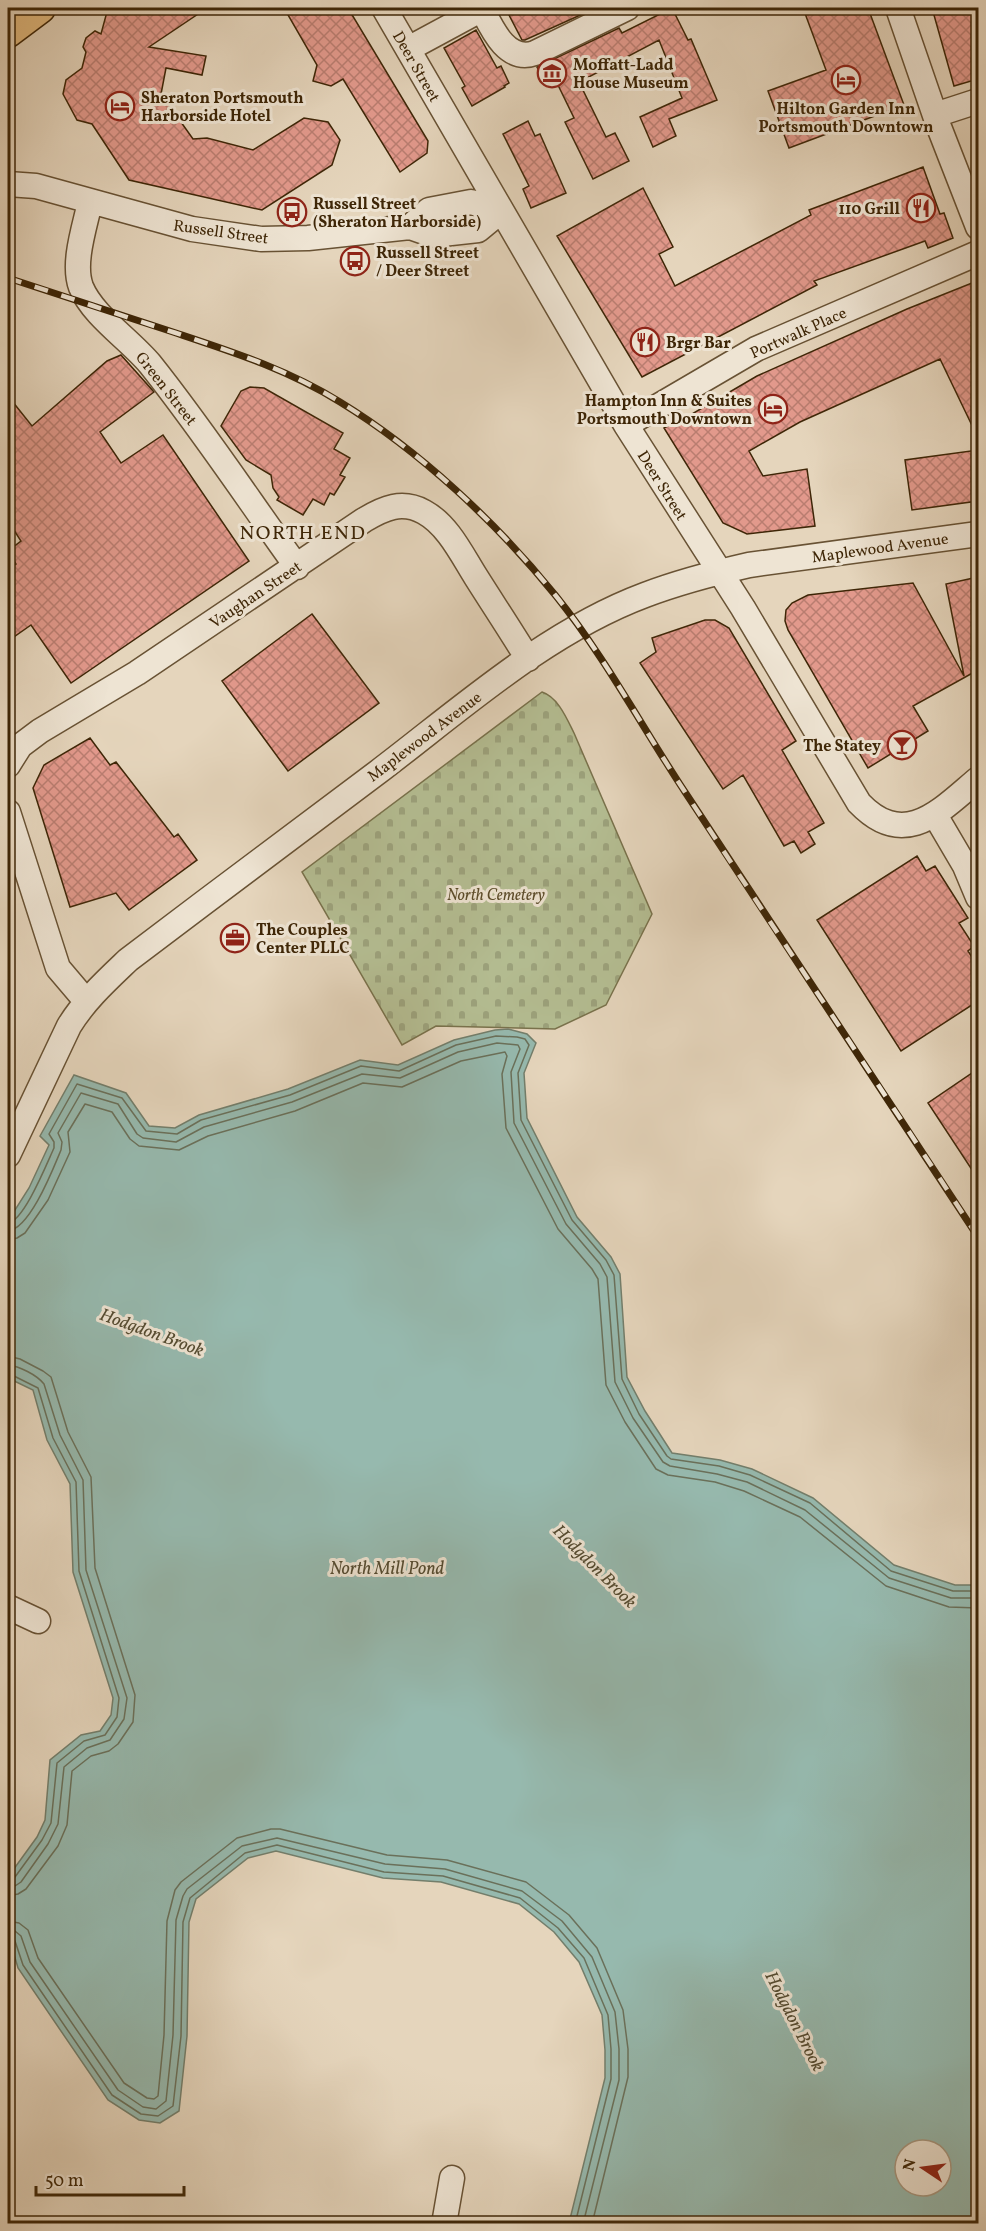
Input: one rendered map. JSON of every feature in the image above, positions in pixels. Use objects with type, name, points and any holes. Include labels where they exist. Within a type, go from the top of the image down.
[{"type":"main road","points":[[8,32],[40,8]]},
{"type":"street","name":"Deer Street","points":[[384,8],[626,425],[749,618],[859,803],[877,818],[888,823],[910,825],[921,823],[935,815]]},
{"type":"street","points":[[408,49],[483,8],[492,29],[502,42],[514,52],[523,55],[535,53],[627,8]]},
{"type":"street","points":[[898,8],[935,115],[978,227]]},
{"type":"street","points":[[935,115],[978,101]]},
{"type":"street","points":[[8,165],[36,186]]},
{"type":"street","points":[[8,184],[36,186]]},
{"type":"street","name":"Russell Street","points":[[36,186],[192,229],[261,239],[308,238],[410,228],[429,210],[471,202],[501,211]]},
{"type":"street","name":"Green Street","points":[[90,202],[78,266],[79,280],[85,296],[91,305],[138,350],[174,395],[297,567]]},
{"type":"street","name":"Portwalk Place","points":[[626,425],[756,349],[978,253]]},
{"type":"street","name":"Vaughan Street","points":[[8,765],[20,746],[58,719],[137,673],[382,509],[395,505],[423,511],[435,519],[528,659]]},
{"type":"street","name":"Maplewood Avenue","points":[[8,1155],[69,1026],[86,1001],[128,960],[457,711],[565,635],[644,595],[719,572],[749,565],[978,534]]},
{"type":"street","points":[[978,779],[935,815],[965,866],[978,897]]},
{"type":"street","points":[[8,812],[58,968],[86,1001]]},
{"type":"street","points":[[8,1607],[38,1621]]},
{"type":"street","points":[[444,2223],[452,2178]]},
{"type":"green space","name":"North Cemetery","points":[[542,692],[557,703],[574,733],[652,914],[606,1005],[555,1029],[436,1026],[402,1045],[302,872]]},
{"type":"water","name":"North Mill Pond","points":[[508,1029],[527,1034],[536,1043],[524,1073],[527,1118],[577,1217],[611,1257],[620,1274],[627,1377],[645,1411],[672,1453],[720,1460],[752,1469],[813,1498],[894,1565],[955,1585],[978,1585],[978,2223],[569,2223],[605,2078],[602,2015],[579,1962],[554,1932],[519,1904],[441,1882],[383,1878],[276,1851],[248,1858],[196,1899],[189,1922],[187,2036],[179,2111],[160,2123],[139,2120],[108,2100],[18,1968],[8,1934],[8,1877],[37,1837],[45,1820],[50,1760],[81,1735],[100,1731],[111,1715],[113,1698],[73,1572],[70,1484],[47,1440],[33,1390],[8,1378],[8,1221],[29,1188],[49,1145],[40,1136],[74,1075],[126,1093],[149,1126],[175,1128],[199,1115],[288,1089],[360,1060],[398,1065],[454,1040]]},
{"type":"building","name":"Sheraton Portsmouth Harborside Hotel","points":[[108,8],[207,8],[149,47],[206,56],[202,75],[166,68],[161,94],[193,139],[207,138],[253,150],[304,118],[328,122],[340,140],[332,165],[262,210],[129,180],[92,124],[77,120],[63,94],[66,80],[82,68],[86,52],[83,47],[86,38],[95,31],[101,34]]},
{"type":"building","points":[[284,8],[348,8],[428,141],[427,153],[400,172],[343,79],[331,86],[313,81],[317,65]]},
{"type":"building","points":[[522,8],[596,8],[522,40],[509,15]]},
{"type":"building","points":[[672,8],[688,40],[691,39],[717,100],[669,119],[676,136],[653,147],[640,117],[682,98],[659,40],[579,82],[606,137],[615,133],[629,161],[593,179],[565,122],[574,118],[555,79],[546,84],[537,67],[619,28],[622,33]]},
{"type":"building","name":"Hilton Garden Inn Portsmouth Downtown","points":[[803,8],[868,8],[904,105],[789,148],[768,91],[826,70]]},
{"type":"building","points":[[932,8],[978,8],[978,79],[954,86]]},
{"type":"building","points":[[476,30],[497,68],[501,66],[509,83],[472,106],[462,88],[465,86],[444,48]]},
{"type":"building","points":[[528,121],[535,136],[540,134],[566,193],[531,208],[523,189],[529,186],[503,134]]},
{"type":"building","points":[[923,167],[940,214],[944,213],[953,238],[928,248],[925,241],[814,281],[817,285],[642,377],[557,236],[643,188],[673,247],[659,254],[675,286],[811,215],[809,210]]},
{"type":"building","points":[[972,283],[978,298],[978,438],[940,359],[800,422],[749,451],[763,476],[807,469],[815,526],[747,534],[723,523],[664,428],[757,376],[907,309]]},
{"type":"building","points":[[121,355],[154,392],[100,432],[121,463],[163,435],[249,561],[71,683],[31,625],[8,641],[8,570],[16,564],[8,551],[21,541],[8,521],[8,396],[32,426],[107,361]]},
{"type":"building","points":[[250,387],[264,388],[343,433],[334,449],[350,458],[340,475],[345,477],[334,495],[330,493],[324,505],[313,499],[303,515],[277,500],[279,497],[273,488],[271,475],[246,460],[221,426],[241,391]]},
{"type":"building","points":[[978,450],[978,501],[912,510],[905,460]]},
{"type":"building","points":[[978,577],[978,670],[913,706],[928,731],[868,768],[788,630],[785,621],[786,610],[792,603],[808,595],[913,583],[964,676],[946,584]]},
{"type":"building","points":[[312,614],[379,703],[288,771],[222,681]]},
{"type":"building","points":[[705,620],[715,620],[729,628],[796,741],[782,750],[824,823],[808,832],[815,844],[801,853],[794,841],[784,846],[743,775],[723,789],[640,663],[656,652],[652,638]]},
{"type":"building","points":[[90,738],[110,765],[116,762],[174,837],[178,834],[197,860],[129,910],[116,893],[70,907],[33,788],[44,765]]},
{"type":"building","points":[[917,856],[926,871],[935,866],[968,918],[959,923],[974,946],[968,951],[978,967],[978,1001],[901,1051],[817,920]]},
{"type":"building","points":[[978,1069],[978,1179],[928,1103]]},
{"type":"railway","points":[[8,278],[218,347],[301,380],[370,421],[428,466],[483,515],[556,596],[591,643],[685,792],[978,1237]]},
{"type":"place","name":"Moffatt-Ladd House Museum","points":[[552,73]]},
{"type":"place","name":"Hilton Garden Inn Portsmouth Downtown","points":[[846,80]]},
{"type":"place","name":"Sheraton Portsmouth Harborside Hotel","points":[[120,106]]},
{"type":"place","name":"110 Grill","points":[[921,208]]},
{"type":"place","name":"Russell Street (Sheraton Harborside)","points":[[292,212]]},
{"type":"place","name":"Russell Street / Deer Street","points":[[355,261]]},
{"type":"place","name":"Brgr Bar","points":[[645,342]]},
{"type":"place","name":"Hampton Inn & Suites Portsmouth Downtown","points":[[773,409]]},
{"type":"place","name":"The Statey","points":[[902,745]]},
{"type":"place","name":"The Couples Center PLLC","points":[[235,938]]},
{"type":"district","name":"NORTH END","points":[[303,532]]},
{"type":"water label","name":"Hodgdon Brook","points":[[152,1332]]},
{"type":"water label","name":"Hodgdon Brook","points":[[595,1566]]},
{"type":"water label","name":"Hodgdon Brook","points":[[795,2021]]}]
